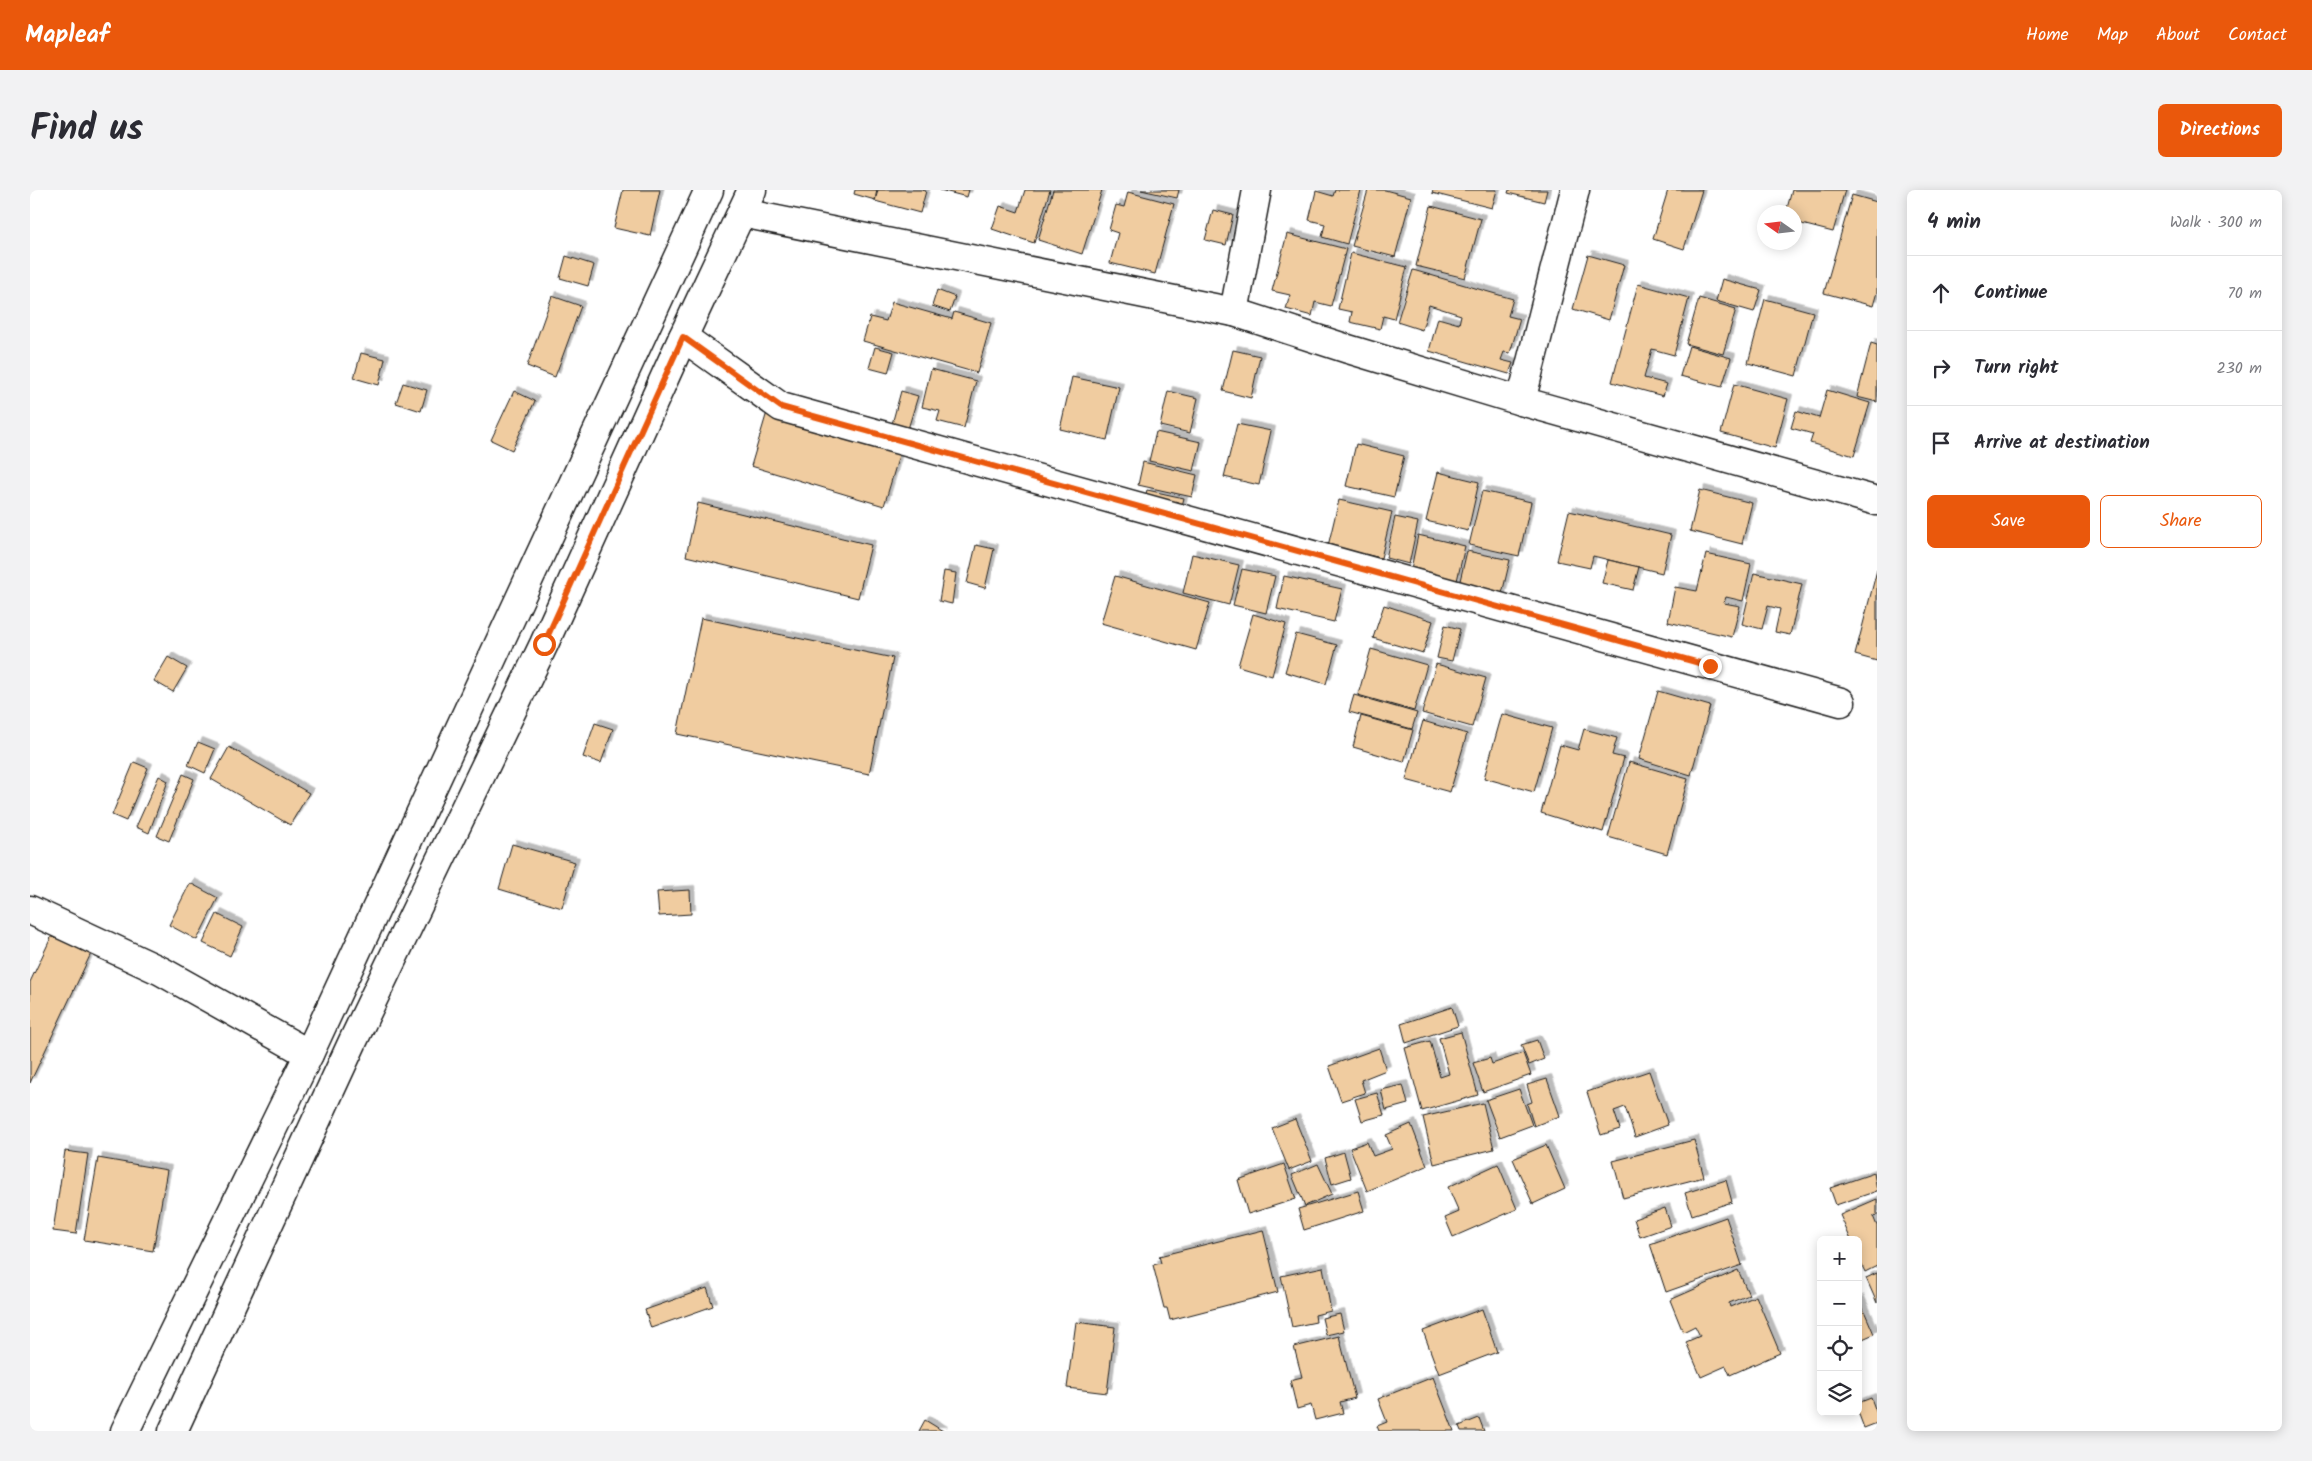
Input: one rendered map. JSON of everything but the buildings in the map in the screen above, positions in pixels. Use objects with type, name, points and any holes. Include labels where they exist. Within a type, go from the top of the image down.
[{"type":"street","points":[[124,1431],[309,1054],[709,190]]},
{"type":"street","points":[[1234,312],[1258,190]]},
{"type":"street","points":[[1522,401],[1575,190]]},
{"type":"street","points":[[173,1431],[352,1041],[544,644],[683,337],[747,202],[1234,312],[1348,349],[1522,401],[1877,501]]},
{"type":"street","points":[[683,337],[781,407],[1841,702]]},
{"type":"street","points":[[30,910],[161,971],[309,1054]]},
{"type":"route","points":[[544,644],[683,337],[781,407],[1710,666]]}]
